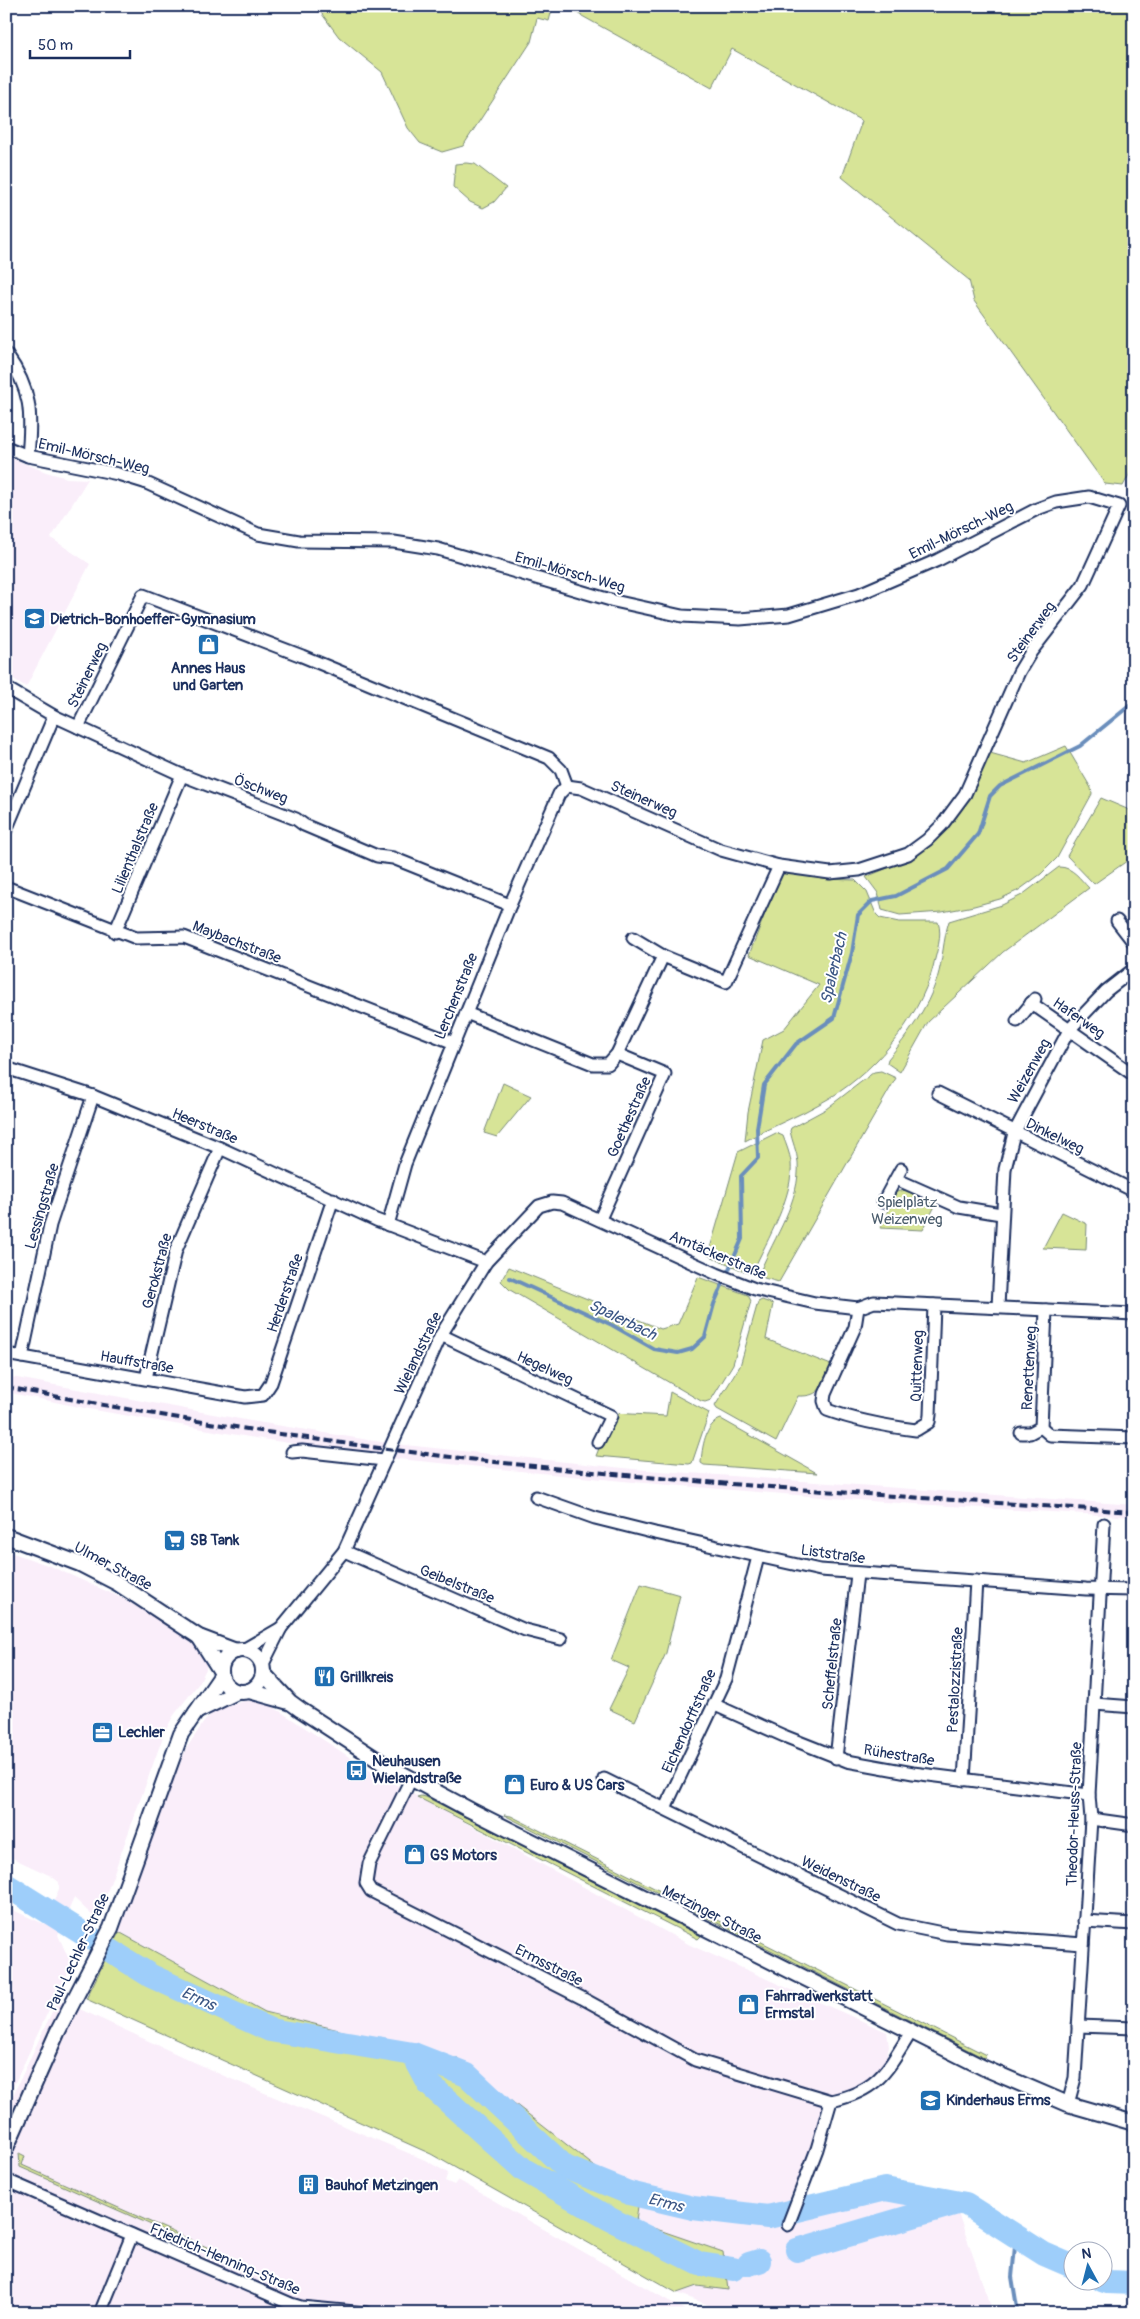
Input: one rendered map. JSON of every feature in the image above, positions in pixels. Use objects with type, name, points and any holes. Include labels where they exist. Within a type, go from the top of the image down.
[{"type":"street","points":[[6,354],[17,369],[27,393],[32,421],[28,456]]},
{"type":"street","name":"Emil-Mörsch-Weg","points":[[6,447],[28,456],[118,474],[144,482],[258,534],[299,541],[394,542],[438,549],[623,603],[682,616],[740,619],[789,615],[860,594],[938,560],[1037,509],[1056,502],[1089,497],[1119,506]]},
{"type":"street","name":"Steinerweg","points":[[78,727],[143,595],[302,656],[540,754],[556,763],[567,786],[581,788],[721,850],[779,866],[830,873],[859,870],[908,854],[927,840],[942,825],[965,794],[1019,672],[1031,652],[1062,615],[1083,585],[1119,506]]},
{"type":"street","name":"Öschweg","points":[[6,688],[54,716],[182,775],[296,818],[304,825],[377,856],[393,858],[510,904]]},
{"type":"street","points":[[6,830],[54,716]]},
{"type":"street","name":"Lilienthalstraße","points":[[116,932],[182,775]]},
{"type":"street","name":"Lerchenstraße","points":[[388,1225],[405,1164],[510,904],[559,794],[567,786]]},
{"type":"street","points":[[633,938],[663,956],[726,982],[779,866]]},
{"type":"street","name":"Maybachstraße","points":[[6,887],[116,932],[136,938],[184,937],[454,1043]]},
{"type":"street","points":[[1117,921],[1134,942]]},
{"type":"street","points":[[466,1014],[593,1064],[608,1064],[617,1054],[663,956]]},
{"type":"street","name":"Weizenweg","points":[[998,1307],[1006,1169],[1014,1133],[1069,1030],[1106,991],[1134,969]]},
{"type":"street","name":"Haferweg","points":[[1018,1021],[1034,1000],[1069,1030],[1134,1074]]},
{"type":"street","name":"Goethestraße","points":[[600,1219],[665,1074],[617,1054]]},
{"type":"street","name":"Heerstraße","points":[[6,1068],[93,1096],[220,1148],[388,1225]]},
{"type":"street","name":"Dinkelweg","points":[[938,1094],[1134,1191]]},
{"type":"street","name":"Lessingstraße","points":[[22,1357],[50,1225],[93,1096]]},
{"type":"street","name":"Gerokstraße","points":[[146,1378],[176,1250],[220,1148]]},
{"type":"street","points":[[884,1202],[899,1174],[959,1207],[1002,1214]]},
{"type":"street","name":"Herderstraße","points":[[263,1395],[271,1383],[333,1199]]},
{"type":"street","name":"Amtäckerstraße","points":[[486,1262],[539,1206],[552,1202],[562,1203],[600,1219],[717,1274],[755,1288],[815,1303],[858,1308],[874,1302],[1134,1314]]},
{"type":"street","points":[[388,1225],[486,1262]]},
{"type":"street","name":"Wielandstraße","points":[[263,1669],[281,1628],[344,1551],[440,1335],[486,1262]]},
{"type":"street","name":"Quittenweg","points":[[858,1308],[855,1327],[825,1394],[824,1401],[828,1410],[878,1425],[916,1430],[929,1422],[930,1416],[934,1305]]},
{"type":"street","name":"Renettenweg","points":[[1041,1427],[1046,1310]]},
{"type":"street","name":"Hegelweg","points":[[440,1335],[611,1416],[598,1442]]},
{"type":"street","name":"Hauffstraße","points":[[6,1354],[245,1397],[263,1395]]},
{"type":"street","name":"Renettenweg","points":[[1021,1433],[1030,1433],[1041,1427]]},
{"type":"street","name":"Renettenweg","points":[[1041,1427],[1050,1435],[1134,1438]]},
{"type":"street","points":[[292,1452],[302,1451],[384,1460]]},
{"type":"street","name":"Liststraße","points":[[536,1498],[595,1518],[820,1570],[857,1574],[1134,1590]]},
{"type":"street","name":"Theodor-Heuss-Straße","points":[[1068,2104],[1075,2078],[1091,1819],[1089,1795],[1104,1524]]},
{"type":"street","name":"Ulmer Straße","points":[[6,1536],[80,1564],[117,1583],[198,1637],[255,1655],[263,1669]]},
{"type":"street","name":"Geibelstraße","points":[[344,1551],[525,1630],[561,1639]]},
{"type":"street","name":"Eichendorffstraße","points":[[665,1808],[726,1679],[758,1557]]},
{"type":"street","name":"Scheffelstraße","points":[[836,1758],[857,1574]]},
{"type":"street","name":"Pestalozzistraße","points":[[964,1780],[976,1581]]},
{"type":"street","name":"Wielandstraße","points":[[240,1650],[281,1628]]},
{"type":"street","name":"Ulmer Straße","points":[[198,1637],[220,1673],[226,1687],[243,1692]]},
{"type":"street","points":[[220,1673],[225,1658],[240,1650]]},
{"type":"street","points":[[195,1712],[259,1684],[263,1669]]},
{"type":"street","name":"Metzinger Straße","points":[[263,1669],[290,1702],[384,1764],[411,1779],[984,2068],[1068,2104],[1134,2123]]},
{"type":"street","name":"Paul-Lechler-Straße","points":[[6,2148],[57,2033],[110,1928],[180,1734],[220,1673]]},
{"type":"street","name":"Metzinger Straße","points":[[243,1692],[290,1702]]},
{"type":"street","name":"Rühestraße","points":[[715,1704],[836,1758],[964,1780],[1089,1795]]},
{"type":"street","points":[[1094,1704],[1134,1706]]},
{"type":"street","name":"Ermsstraße","points":[[411,1779],[369,1864],[366,1883],[371,1892],[582,1998],[695,2060],[831,2101]]},
{"type":"street","name":"Weidenstraße","points":[[604,1779],[898,1924],[947,1934],[1083,1944]]},
{"type":"street","points":[[1091,1819],[1134,1825]]},
{"type":"street","points":[[1084,1920],[1134,1924]]},
{"type":"street","points":[[1078,2026],[1134,2028]]},
{"type":"street","points":[[788,2225],[817,2149],[831,2101],[854,2096],[875,2084],[911,2032]]},
{"type":"street","name":"Friedrich-Henning-Straße","points":[[6,2180],[291,2304],[301,2307],[366,2313]]},
{"type":"street","name":"Friedrich-Henning-Straße","points":[[100,2313],[132,2235]]},
{"type":"shaded area","name":"Dietrich-Bonhoeffer-Gymnasium","points":[[6,456],[67,478],[88,479],[51,538],[90,564],[26,687],[6,674]]},
{"type":"shaded area","points":[[6,1376],[251,1421],[387,1443],[633,1469],[1134,1505],[1134,1517],[883,1502],[633,1482],[388,1458],[249,1437],[89,1409],[6,1392]]},
{"type":"shaded area","name":"Lechler","points":[[10,1552],[50,1566],[124,1599],[184,1636],[206,1660],[206,1669],[199,1683],[174,1715],[165,1731],[97,1920],[74,1898],[58,1935],[72,1966],[53,2001],[6,2102],[6,1907],[44,1924],[59,1889],[59,1882],[51,1876],[6,1855],[6,1558]]},
{"type":"shaded area","points":[[244,1701],[257,1701],[272,1706],[369,1770],[690,1945],[887,2032],[889,2047],[884,2067],[875,2080],[853,2091],[837,2093],[824,2150],[800,2214],[869,2195],[958,2213],[990,2304],[989,2313],[729,2313],[677,2293],[697,2286],[728,2290],[723,2252],[635,2222],[640,2190],[604,2174],[458,2059],[265,2012],[119,1932],[150,1839],[186,1749],[204,1722],[218,1707],[220,1709]]},
{"type":"shaded area","points":[[58,1999],[222,2075],[425,2160],[448,2173],[445,2181],[454,2185],[458,2180],[690,2313],[6,2313],[6,2110]]},
{"type":"green space","points":[[316,6],[553,6],[549,21],[537,18],[531,42],[463,146],[442,152],[420,143],[408,128],[382,72],[339,37]]},
{"type":"green space","points":[[564,6],[1134,6],[1134,466],[1123,486],[1105,484],[974,301],[969,280],[842,177],[862,121],[732,49],[712,88]]},
{"type":"green space","points":[[455,164],[475,164],[506,188],[494,202],[483,208],[470,202],[453,187]]},
{"type":"green space","points":[[1066,746],[1091,788],[1092,794],[1057,858],[1041,874],[1019,890],[1000,899],[974,906],[942,912],[900,915],[882,910],[878,893],[866,877],[914,855],[939,837],[957,815],[990,753],[1026,763]]},
{"type":"green space","points":[[1101,798],[1134,812],[1134,856],[1094,884],[1067,856]]},
{"type":"green space","points":[[1059,867],[1072,871],[1089,888],[1003,952],[928,1022],[900,1072],[887,1063],[916,1021],[933,990],[939,972],[949,921],[1002,905],[1022,895]]},
{"type":"green space","points":[[781,872],[824,879],[855,880],[867,892],[876,914],[880,918],[899,922],[938,922],[940,933],[933,967],[916,1007],[904,1027],[874,1063],[839,1092],[821,1103],[745,1141],[748,1112],[763,1040],[784,1029],[819,985],[749,955]]},
{"type":"green space","points":[[881,1071],[896,1078],[779,1282],[764,1278],[760,1272],[791,1204],[798,1176],[797,1154],[790,1131],[791,1128],[826,1109],[874,1072]]},
{"type":"green space","points":[[503,1083],[531,1096],[497,1137],[484,1133]]},
{"type":"green space","points":[[776,1133],[783,1136],[788,1149],[791,1175],[784,1203],[772,1232],[753,1271],[748,1273],[708,1255],[738,1152]]},
{"type":"green space","name":"Spielplatz Weizenweg","points":[[906,1190],[936,1204],[923,1230],[880,1228],[896,1192]]},
{"type":"green space","points":[[1062,1212],[1087,1224],[1086,1250],[1043,1248]]},
{"type":"green space","points":[[509,1267],[661,1329],[678,1324],[698,1277],[748,1295],[751,1301],[733,1364],[711,1400],[705,1402],[510,1290],[501,1281]]},
{"type":"green space","points":[[762,1300],[773,1304],[766,1339],[831,1365],[823,1384],[817,1392],[806,1396],[798,1396],[776,1442],[717,1409],[715,1406],[740,1366],[758,1302]]},
{"type":"green space","points":[[670,1392],[709,1413],[692,1463],[596,1456],[613,1413],[666,1416]]},
{"type":"green space","points":[[721,1419],[817,1473],[704,1465],[701,1463],[705,1437],[711,1426]]},
{"type":"green space","points":[[641,1584],[680,1595],[666,1653],[635,1721],[609,1709],[629,1668],[611,1660]]},
{"type":"green space","points":[[421,1796],[701,1936],[698,1939],[417,1797]]},
{"type":"green space","points":[[504,1815],[511,1816],[986,2055],[984,2058]]},
{"type":"green space","points":[[119,1932],[265,2012],[458,2059],[604,2174],[640,2190],[636,2222],[723,2252],[728,2290],[697,2286],[677,2293],[431,2154],[86,1999]]},
{"type":"green space","points":[[19,2153],[25,2156],[22,2165],[218,2252],[217,2254],[20,2167]]},
{"type":"waterway","name":"Spalerbach","points":[[510,1278],[612,1325],[654,1349],[678,1353],[692,1349],[705,1337],[714,1304],[742,1239],[741,1176],[758,1158],[757,1128],[764,1085],[796,1044],[834,1018],[852,953],[858,915],[872,901],[896,896],[948,869],[978,834],[990,796],[1000,786],[1080,746],[1134,702]]},
{"type":"waterway","name":"Erms","points":[[6,1885],[151,1976],[270,2030],[413,2054],[467,2075],[565,2167],[629,2193],[693,2208],[768,2217],[885,2189],[966,2204],[1044,2254],[1062,2262]]},
{"type":"waterway","name":"Erms","points":[[413,2054],[429,2084],[524,2170],[610,2219],[700,2264],[733,2269]]},
{"type":"waterway","name":"Erms","points":[[797,2250],[954,2204]]},
{"type":"waterway","points":[[1016,2236],[1012,2277],[1018,2313]]},
{"type":"waterway","name":"Erms","points":[[749,2264],[759,2261]]},
{"type":"waterway","name":"Erms","points":[[1112,2282],[1134,2283]]},
{"type":"railway","points":[[6,1387],[259,1431],[450,1457],[591,1472],[746,1485],[1134,1512]]},
{"type":"place","name":"Dietrich-Bonhoeffer-Gymnasium","points":[[34,619]]},
{"type":"place","name":"Annes Haus und Garten","points":[[208,645]]},
{"type":"place","name":"SB Tank","points":[[174,1540]]},
{"type":"place","name":"Grillkreis","points":[[324,1677]]},
{"type":"place","name":"Lechler","points":[[102,1732]]},
{"type":"place","name":"Neuhausen Wielandstraße","points":[[356,1770]]},
{"type":"place","name":"Euro & US Cars","points":[[514,1785]]},
{"type":"place","name":"GS Motors","points":[[414,1855]]},
{"type":"place","name":"Fahrradwerkstatt Ermstal","points":[[749,2005]]},
{"type":"place","name":"Kinderhaus Erms","points":[[930,2100]]},
{"type":"place","name":"Bauhof Metzingen","points":[[309,2185]]}]
